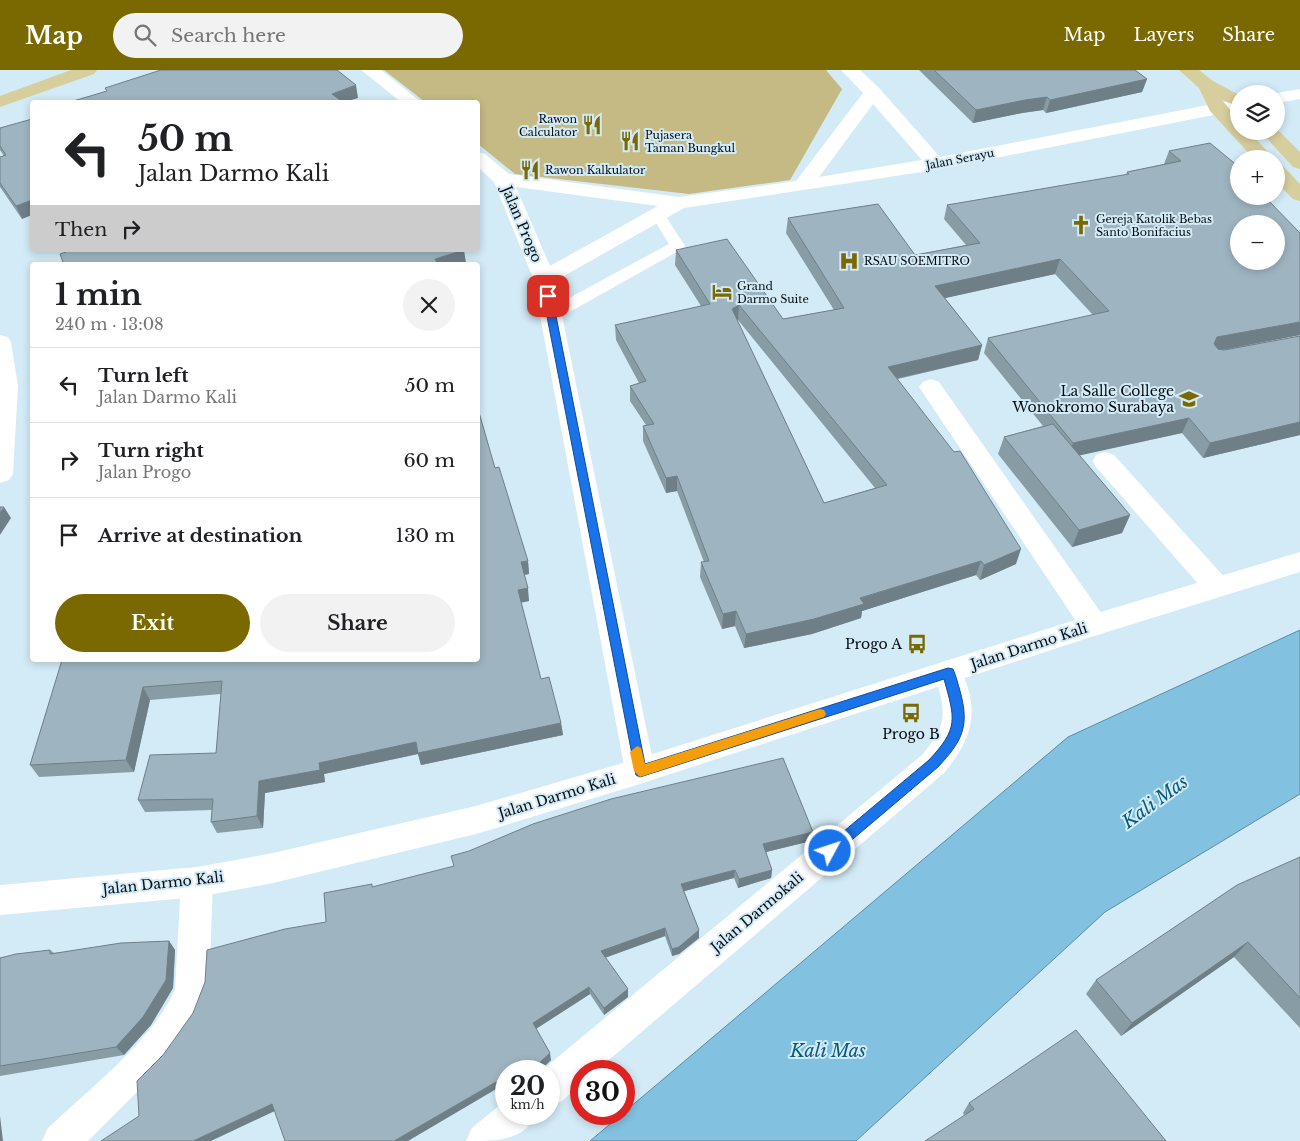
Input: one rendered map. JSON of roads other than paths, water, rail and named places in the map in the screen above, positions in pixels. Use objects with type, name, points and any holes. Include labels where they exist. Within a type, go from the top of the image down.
[{"type":"main road","points":[[0,102],[88,70]]},
{"type":"main road","points":[[1188,70],[1206,85],[1230,98]]},
{"type":"main road","points":[[1206,85],[1216,107],[1257,150]]},
{"type":"main road","points":[[1278,140],[1300,163]]},
{"type":"main road","points":[[1285,179],[1300,195]]},
{"type":"street","points":[[370,70],[409,100]]},
{"type":"street","points":[[850,70],[872,92],[935,164]]},
{"type":"street","points":[[802,186],[872,92]]},
{"type":"street","points":[[1285,96],[1300,94]]},
{"type":"street","name":"Jalan Serayu","points":[[504,180],[679,203],[802,186],[935,164],[1230,105]]},
{"type":"street","name":"Jalan Progo","points":[[480,160],[504,180],[544,278],[640,771]]},
{"type":"street","name":"Jalan Serayu","points":[[544,278],[679,203]]},
{"type":"street","points":[[0,342],[3,386],[0,474]]},
{"type":"street","points":[[931,387],[1094,625]]},
{"type":"street","points":[[1105,461],[1216,587]]},
{"type":"street","name":"Jalan Darmo Kali","points":[[0,900],[71,892],[197,882],[273,868],[476,820],[640,771],[1094,625],[1300,562]]},
{"type":"street","name":"Jalan Darmokali","points":[[560,1079],[933,764],[948,748],[957,731],[960,713],[948,672]]},
{"type":"street","points":[[61,1141],[124,1080],[169,1032],[189,1002],[192,989],[197,882]]},
{"type":"street","points":[[486,1141],[505,1125]]},
{"type":"lane","points":[[551,315],[677,246],[658,215]]},
{"type":"water","name":"Kali Mas","points":[[1300,630],[1300,794],[1105,912],[856,1141],[590,1141],[609,1125],[635,1125],[635,1103],[1068,737]]},
{"type":"place","name":"Rawon Calculator","points":[[592,125]]},
{"type":"place","name":"Pujasera Taman Bungkul","points":[[630,141]]},
{"type":"place","name":"Rawon Kalkulator","points":[[530,170]]},
{"type":"place","name":"Gereja Katolik Bebas Santo Bonifacius","points":[[1081,225]]},
{"type":"place","name":"RSAU SOEMITRO","points":[[849,261]]},
{"type":"place","name":"Grand Darmo Suite","points":[[722,292]]},
{"type":"place","name":"La Salle College Wonokromo Surabaya","points":[[1189,399]]},
{"type":"place","name":"Progo A","points":[[917,644]]},
{"type":"place","name":"Progo B","points":[[911,713]]}]
